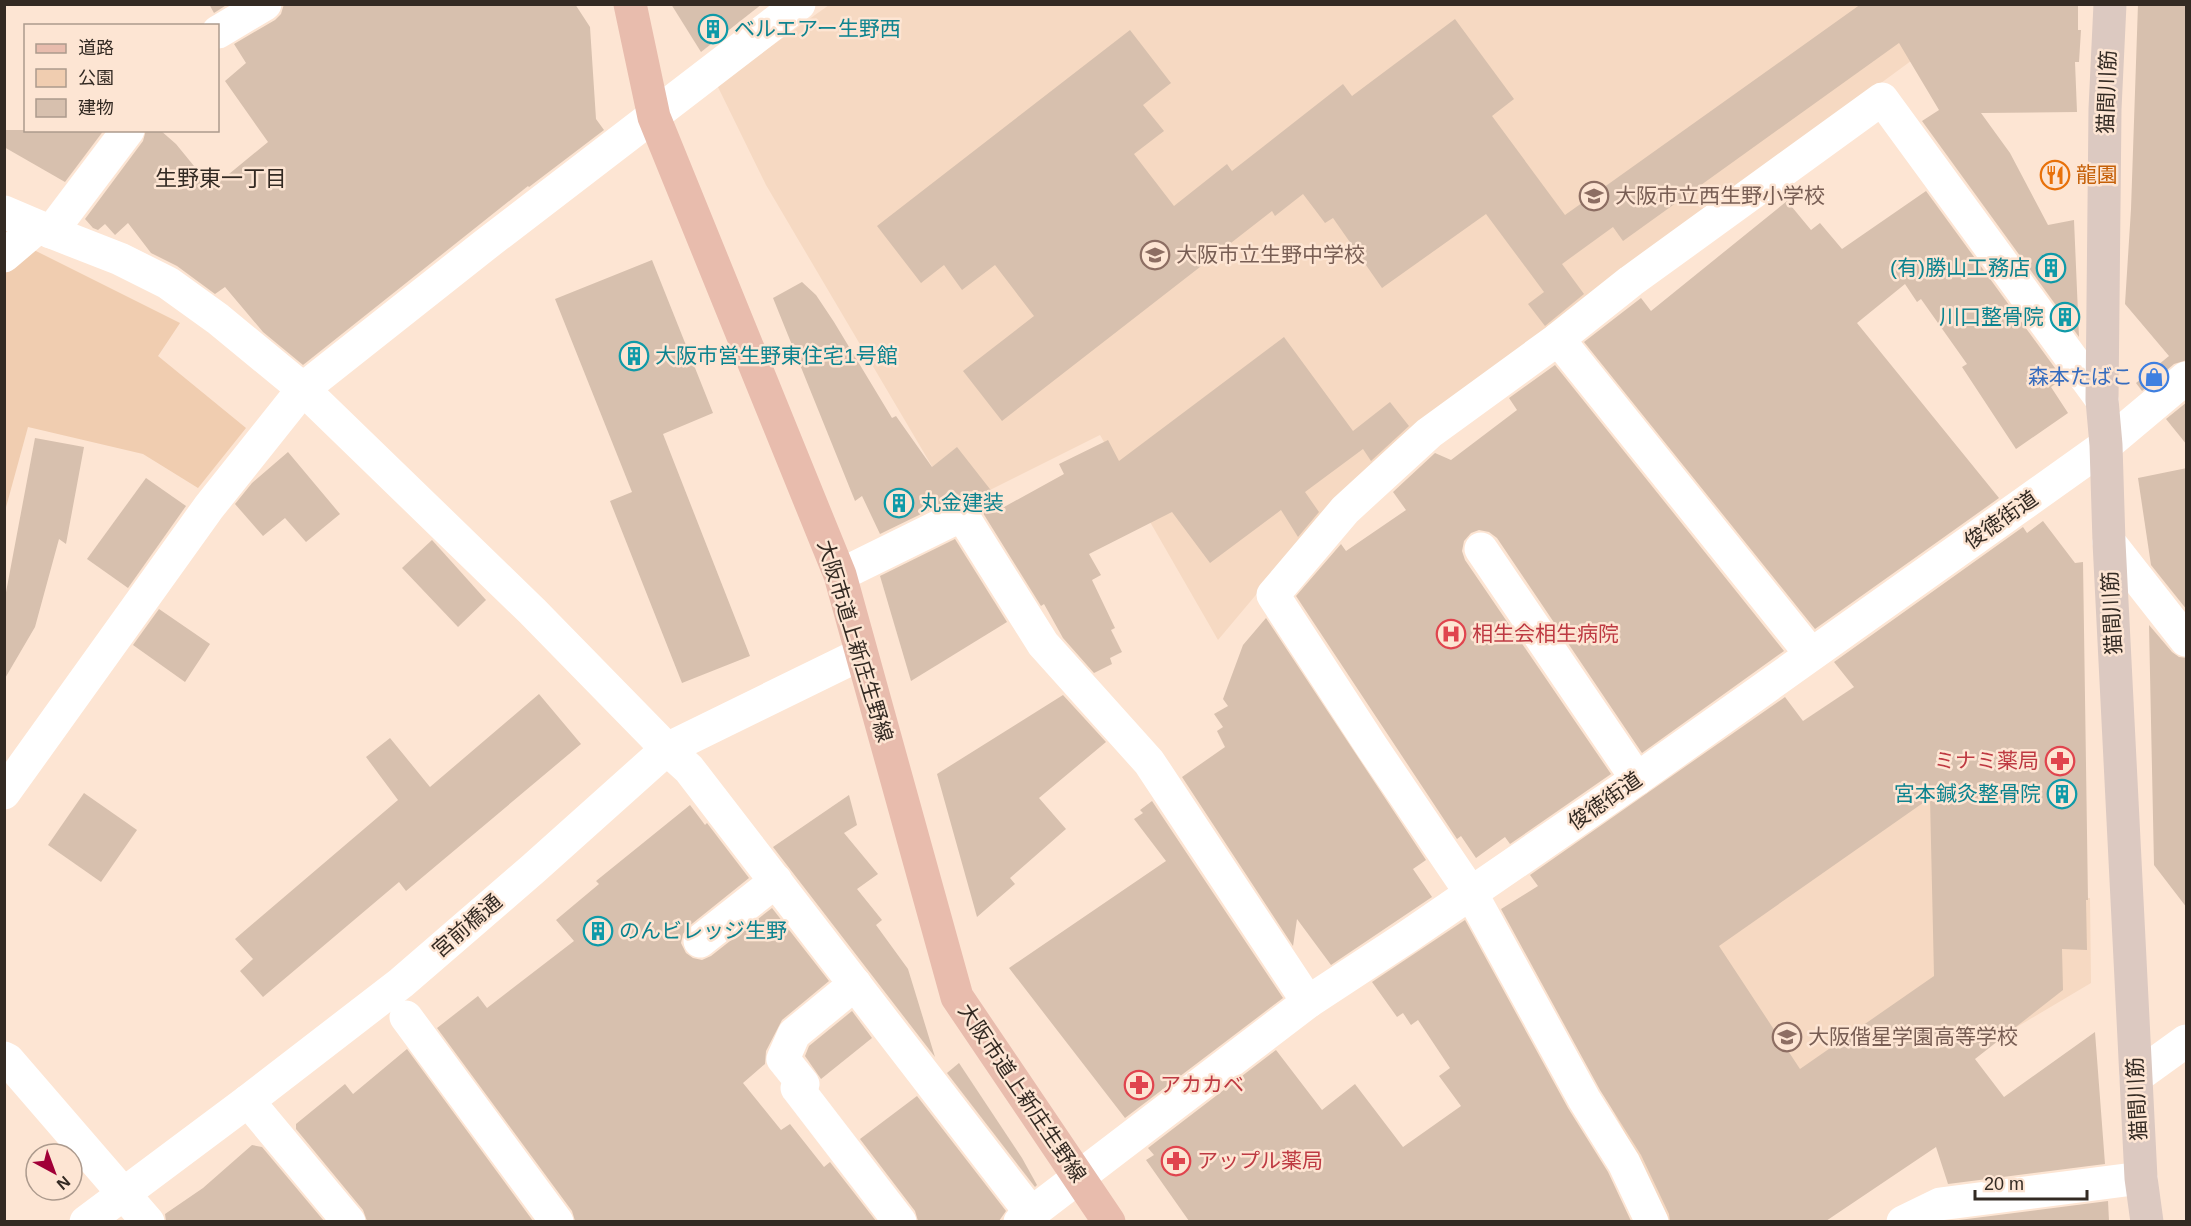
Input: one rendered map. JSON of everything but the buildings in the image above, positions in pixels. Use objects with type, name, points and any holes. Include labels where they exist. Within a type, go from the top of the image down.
[{"type":"main road","name":"大阪市道上新庄生野線","points":[[630,4],[654,117],[840,575],[957,997],[1109,1221]]},
{"type":"street","points":[[219,31],[265,4]]},
{"type":"street","points":[[4,793],[210,507],[303,389],[800,4]]},
{"type":"street","name":"猫間川筋","points":[[2110,4],[2105,109],[2102,400],[2141,1178],[2147,1221]]},
{"type":"street","points":[[1652,1221],[1624,1163],[1584,1099],[1471,893],[1273,595],[1345,510],[1429,433],[1558,339],[1631,281],[1881,99],[2102,400]]},
{"type":"street","points":[[4,256],[45,230],[126,132]]},
{"type":"street","points":[[4,212],[120,259],[168,283],[218,319],[303,389],[532,611],[689,769],[855,984],[1026,1217]]},
{"type":"street","points":[[1558,339],[1811,654]]},
{"type":"street","name":"俊徳街道","points":[[1026,1217],[1308,1002],[1637,779],[2106,445],[2187,378]]},
{"type":"street","points":[[840,575],[962,515],[1043,644],[1149,762],[1308,1002]]},
{"type":"street","points":[[2109,542],[2187,640]]},
{"type":"street","points":[[1481,549],[1637,779]]},
{"type":"street","name":"宮前橋通","points":[[86,1221],[248,1101],[401,983],[667,749],[861,654]]},
{"type":"street","points":[[700,941],[776,880]]},
{"type":"street","points":[[855,984],[794,1034],[783,1059],[802,1084],[797,1088],[900,1221]]},
{"type":"street","points":[[406,1017],[557,1221]]},
{"type":"street","points":[[2136,1077],[2183,1051]]},
{"type":"street","points":[[4,1058],[148,1221]]},
{"type":"street","points":[[248,1101],[349,1221]]},
{"type":"street","points":[[1903,1221],[1940,1204],[2141,1178]]},
{"type":"shaded area","name":"大阪市立生野中学校","points":[[829,5],[1987,5],[1400,437],[1343,491],[1218,640],[1100,435],[956,507],[766,185],[717,85]]},
{"type":"shaded area","name":"大阪偕星学園高等学校","points":[[1895,755],[2033,897],[2090,898],[2091,983],[1909,1091],[1712,1221],[1670,1221],[1547,983]]},
{"type":"green space","points":[[32,249],[180,323],[158,356],[246,428],[198,488],[143,454],[28,427],[5,511],[5,272]]},
{"type":"place","name":"ベルエアー生野西","points":[[713,29]]},
{"type":"place","name":"龍園","points":[[2055,175]]},
{"type":"place","name":"大阪市立西生野小学校","points":[[1594,196]]},
{"type":"place","name":"大阪市立生野中学校","points":[[1155,255]]},
{"type":"place","name":"(有)勝山工務店","points":[[2051,268]]},
{"type":"place","name":"川口整骨院","points":[[2065,317]]},
{"type":"place","name":"大阪市営生野東住宅1号館","points":[[634,356]]},
{"type":"place","name":"森本たばこ","points":[[2154,377]]},
{"type":"place","name":"丸金建装","points":[[899,503]]},
{"type":"place","name":"相生会相生病院","points":[[1451,634]]},
{"type":"place","name":"ミナミ薬局","points":[[2060,761]]},
{"type":"place","name":"宮本鍼灸整骨院","points":[[2062,794]]},
{"type":"place","name":"のんビレッジ生野","points":[[598,931]]},
{"type":"place","name":"大阪偕星学園高等学校","points":[[1787,1037]]},
{"type":"place","name":"アカカベ","points":[[1139,1085]]},
{"type":"place","name":"アップル薬局","points":[[1176,1161]]},
{"type":"district","name":"生野東一丁目","points":[[221,178]]}]
